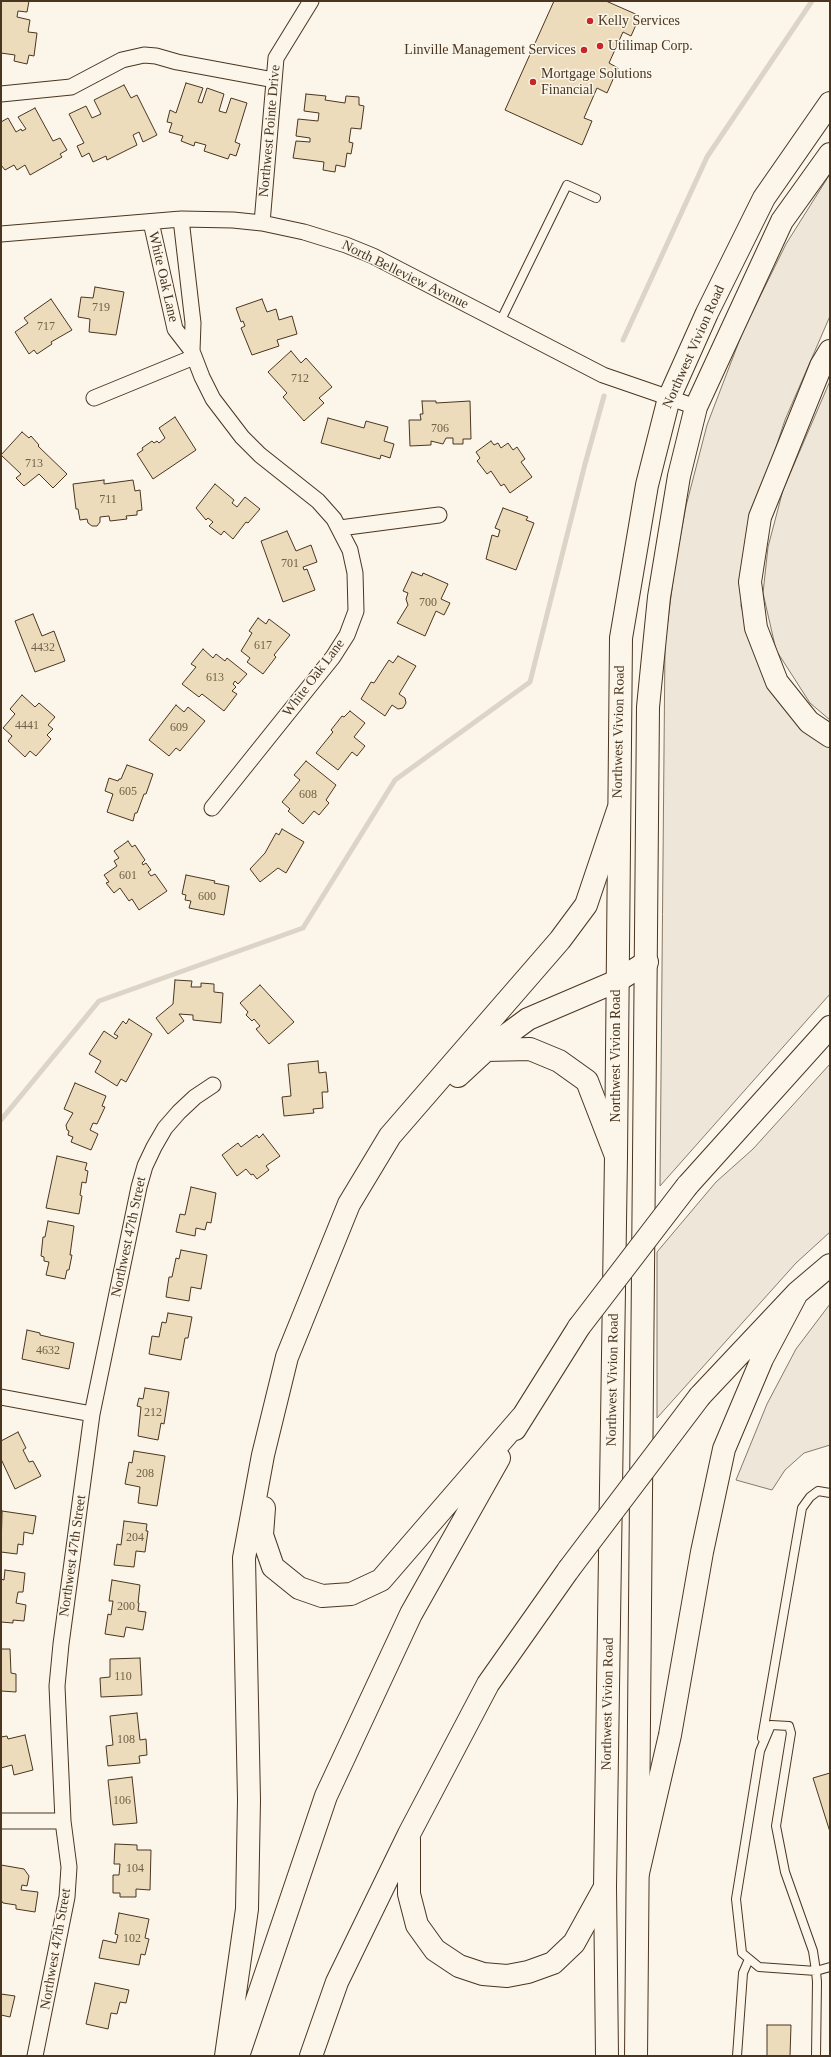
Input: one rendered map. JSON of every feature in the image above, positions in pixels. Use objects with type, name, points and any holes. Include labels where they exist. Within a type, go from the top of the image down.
[{"type":"main road","name":"Northwest Vivion Road","points":[[606,2056],[605,1887],[616,1156],[618,810],[621,638],[647,485],[669,398],[708,313],[764,198],[830,103]]},
{"type":"main road","name":"Northwest Vivion Road","points":[[636,2056],[647,962],[648,707],[659,597],[679,476],[696,407],[782,221],[830,154]]},
{"type":"main road","points":[[830,351],[821,366],[760,517],[750,582],[756,628],[777,682],[809,722],[830,736]]},
{"type":"main road","points":[[226,2056],[247,1909],[249,1800],[244,1558],[263,1455],[287,1357],[349,1204],[386,1143],[560,940],[586,905],[618,810]]},
{"type":"main road","points":[[522,1417],[381,1580],[351,1594],[322,1596],[299,1588],[273,1567],[262,1535],[263,1515],[283,1418],[316,1312],[353,1226],[396,1153],[450,1084],[486,1050],[528,1019],[617,981],[647,962]]},
{"type":"main road","points":[[238,2056],[326,1796],[411,1614],[522,1417],[579,1327],[687,1186],[830,1027]]},
{"type":"main road","points":[[486,1050],[530,1048],[559,1061],[587,1081],[616,1156]]},
{"type":"main road","points":[[311,2056],[337,1982],[409,1834],[488,1684],[569,1569],[700,1396],[797,1293],[830,1264]]},
{"type":"main road","points":[[638,1873],[670,1735],[702,1552],[724,1449],[762,1359],[797,1293]]},
{"type":"main road","points":[[409,1834],[409,1894],[418,1925],[435,1950],[459,1966],[483,1974],[507,1976],[528,1972],[553,1963],[574,1943],[605,1887]]},
{"type":"street","name":"Northwest Pointe Drive","points":[[262,223],[276,58],[311,1]]},
{"type":"street","points":[[1,94],[71,87],[122,60],[144,55],[156,56],[178,62],[274,80]]},
{"type":"street","name":"North Belleview Avenue","points":[[1,234],[181,219],[233,220],[262,223],[304,232],[346,245],[373,256],[603,375],[696,407]]},
{"type":"street","name":"White Oak Lane","points":[[181,219],[193,323],[192,354]]},
{"type":"street","name":"White Oak Lane","points":[[151,222],[175,329],[192,354],[213,399],[242,437],[260,455],[318,501],[340,528],[350,550],[355,573],[356,611],[346,635],[333,657],[212,808]]},
{"type":"street","points":[[94,398],[192,354]]},
{"type":"street","points":[[340,528],[439,515]]},
{"type":"street","name":"Northwest 47th Street","points":[[36,2056],[67,1897],[69,1867],[63,1822],[57,1686],[61,1644],[92,1414],[138,1187],[145,1166],[161,1134],[179,1112],[195,1097],[213,1085]]},
{"type":"street","points":[[1,1396],[92,1414]]},
{"type":"street","points":[[1,1821],[63,1822]]},
{"type":"lane","points":[[500,322],[567,185],[596,198]]},
{"type":"lane","points":[[830,1493],[818,1491],[810,1497],[802,1508],[736,1899],[742,1953],[759,1967],[816,1971],[830,1967]]},
{"type":"lane","points":[[760,1751],[771,1725],[789,1726],[791,1733],[776,1826],[784,1872],[813,1951],[816,1971],[816,2056]]},
{"type":"lane","points":[[737,2056],[743,1973],[749,1959]]},
{"type":"shaded area","points":[[830,174],[830,316],[785,420],[746,537],[741,606],[764,678],[791,713],[830,748],[830,994],[660,1186],[665,643],[675,565],[686,506],[707,425],[743,331],[786,244]]},
{"type":"shaded area","points":[[830,381],[830,720],[810,703],[776,650],[763,593],[768,547],[783,490]]},
{"type":"shaded area","points":[[830,1064],[830,1232],[796,1263],[657,1418],[657,1252],[716,1182],[753,1149]]},
{"type":"shaded area","points":[[830,1304],[830,1445],[804,1453],[785,1470],[772,1490],[736,1480],[767,1404],[796,1349]]},
{"type":"building","points":[[1,1],[29,1],[27,12],[18,11],[17,17],[30,20],[28,32],[37,33],[34,56],[29,55],[27,64],[14,61],[15,55],[1,53]]},
{"type":"building","points":[[554,1],[606,1],[640,16],[631,36],[623,32],[609,63],[618,68],[607,93],[597,88],[584,118],[592,121],[582,145],[505,110]]},
{"type":"building","points":[[186,83],[203,88],[198,102],[202,103],[207,88],[224,94],[219,111],[226,113],[231,98],[247,103],[235,142],[240,144],[236,156],[230,154],[228,159],[204,151],[206,145],[195,142],[194,146],[181,141],[183,136],[169,132],[172,123],[167,122],[170,110],[176,113]]},
{"type":"building","points":[[124,85],[131,98],[137,95],[157,135],[143,142],[139,132],[133,135],[137,145],[107,160],[106,156],[93,162],[89,153],[82,157],[77,146],[84,143],[69,114],[86,106],[92,118],[101,114],[94,100]]},
{"type":"building","points":[[306,94],[326,96],[325,100],[345,103],[346,96],[359,97],[359,105],[364,106],[361,129],[351,128],[349,142],[353,143],[351,154],[347,153],[345,167],[336,165],[335,172],[323,170],[324,162],[293,158],[296,141],[310,142],[310,138],[296,136],[298,119],[318,121],[319,113],[304,111]]},
{"type":"building","points":[[35,108],[53,141],[60,138],[67,150],[60,154],[62,157],[30,175],[25,165],[17,170],[14,165],[5,170],[1,165],[1,122],[8,118],[16,132],[21,129],[22,131],[26,129],[18,117]]},
{"type":"building","points":[[95,287],[124,292],[116,335],[89,332],[90,319],[78,317],[81,297],[93,298]]},
{"type":"building","points":[[51,299],[72,330],[51,342],[52,344],[37,354],[34,350],[29,354],[15,332],[28,323],[24,318]]},
{"type":"building","points":[[262,299],[267,312],[276,309],[279,320],[292,316],[297,334],[277,340],[279,346],[252,355],[241,328],[245,326],[243,321],[241,322],[236,308]]},
{"type":"building","points":[[291,351],[301,363],[306,358],[332,387],[319,398],[324,403],[304,421],[283,397],[287,393],[268,372]]},
{"type":"building","points":[[422,401],[436,401],[436,403],[470,401],[471,439],[463,439],[463,444],[453,444],[453,438],[446,438],[443,444],[431,441],[431,445],[410,446],[409,420],[421,420],[420,414],[423,414]]},
{"type":"building","points":[[175,417],[196,450],[153,479],[137,454],[143,450],[142,448],[152,441],[154,443],[157,441],[159,443],[165,438],[159,428]]},
{"type":"building","points":[[328,418],[364,428],[366,421],[388,427],[384,441],[394,444],[390,458],[381,455],[380,459],[321,443]]},
{"type":"building","points":[[22,432],[29,438],[31,436],[39,445],[38,446],[67,474],[53,488],[39,474],[24,486],[16,478],[21,474],[1,455]]},
{"type":"building","points":[[491,441],[494,445],[498,443],[501,448],[508,443],[513,450],[517,447],[525,459],[521,462],[532,477],[510,493],[504,484],[501,486],[491,471],[487,474],[477,461],[480,458],[476,452]]},
{"type":"building","points":[[104,480],[104,484],[133,480],[135,491],[140,490],[142,510],[137,511],[137,515],[126,516],[127,519],[110,521],[109,516],[100,517],[100,522],[97,526],[92,526],[88,523],[87,519],[80,520],[78,509],[76,509],[73,484]]},
{"type":"building","points":[[215,484],[234,500],[232,503],[237,507],[245,497],[260,509],[248,523],[246,522],[233,539],[224,531],[221,535],[209,526],[213,522],[208,518],[206,520],[196,508]]},
{"type":"building","points":[[503,508],[528,517],[526,520],[534,523],[516,570],[486,559],[492,535],[498,537],[500,530],[495,528]]},
{"type":"building","points":[[287,531],[296,551],[311,545],[317,562],[303,567],[304,570],[307,569],[315,590],[283,602],[261,541]]},
{"type":"building","points":[[412,572],[422,576],[423,573],[448,584],[441,599],[450,603],[444,615],[436,611],[425,636],[397,623],[408,605],[406,599],[408,593],[403,591]]},
{"type":"building","points":[[33,614],[42,636],[54,631],[65,661],[35,672],[15,621]]},
{"type":"building","points":[[258,618],[266,624],[269,619],[290,635],[274,655],[276,657],[263,674],[247,662],[250,658],[241,651],[252,633],[249,631]]},
{"type":"building","points":[[203,649],[213,658],[216,654],[225,661],[227,658],[247,674],[238,684],[235,681],[233,684],[236,687],[232,691],[237,694],[224,711],[202,694],[199,697],[182,684],[196,667],[191,664]]},
{"type":"building","points":[[398,656],[416,666],[399,694],[405,698],[406,703],[403,708],[398,709],[392,705],[385,716],[361,699],[371,682],[374,683],[389,660],[393,663]]},
{"type":"building","points":[[22,695],[35,707],[39,703],[55,717],[48,725],[53,729],[47,735],[51,739],[36,756],[30,751],[25,757],[8,741],[12,736],[3,728],[15,714],[10,709]]},
{"type":"building","points":[[176,705],[184,712],[188,707],[205,721],[180,751],[176,748],[169,756],[149,740]]},
{"type":"building","points":[[350,711],[365,723],[354,737],[365,746],[357,756],[352,752],[338,770],[316,753],[333,732],[331,730],[342,716],[344,717]]},
{"type":"building","points":[[306,761],[336,785],[326,800],[329,803],[319,815],[314,811],[303,824],[288,811],[290,809],[282,802],[300,780],[294,775]]},
{"type":"building","points":[[127,765],[153,774],[146,794],[144,794],[133,821],[107,812],[113,794],[105,791],[109,778],[118,781],[121,779]]},
{"type":"building","points":[[282,829],[304,842],[286,873],[278,868],[260,882],[250,869],[265,853],[276,833],[279,835]]},
{"type":"building","points":[[128,841],[132,847],[135,845],[145,860],[142,863],[143,865],[146,863],[151,870],[148,872],[151,876],[155,874],[167,891],[139,910],[132,899],[129,901],[120,888],[114,893],[106,883],[109,882],[104,875],[117,866],[114,861],[119,858],[114,851]]},
{"type":"building","points":[[186,875],[215,881],[214,883],[229,886],[224,915],[189,908],[191,901],[185,900],[186,895],[182,894]]},
{"type":"building","points":[[175,980],[192,981],[191,987],[201,987],[201,983],[214,984],[214,992],[223,993],[221,1023],[193,1020],[193,1015],[179,1014],[184,1021],[168,1034],[156,1018],[173,1004]]},
{"type":"building","points":[[260,985],[294,1022],[269,1044],[256,1029],[260,1026],[254,1019],[252,1021],[246,1015],[248,1012],[240,1003]]},
{"type":"building","points":[[129,1019],[152,1034],[126,1082],[121,1079],[117,1086],[95,1072],[101,1061],[89,1054],[104,1031],[116,1039],[118,1036],[114,1034],[123,1021],[126,1024]]},
{"type":"building","points":[[318,1061],[319,1073],[326,1072],[328,1092],[322,1092],[323,1108],[313,1109],[314,1113],[284,1116],[282,1097],[291,1096],[288,1064]]},
{"type":"building","points":[[75,1083],[106,1096],[102,1106],[105,1107],[97,1124],[93,1123],[90,1130],[98,1134],[91,1150],[71,1142],[73,1137],[68,1135],[69,1131],[67,1130],[66,1125],[73,1113],[64,1109]]},
{"type":"building","points":[[263,1134],[280,1156],[266,1166],[269,1170],[257,1179],[246,1169],[237,1176],[222,1155],[238,1143],[241,1147],[257,1135],[259,1138]]},
{"type":"building","points":[[57,1156],[87,1163],[85,1170],[88,1171],[86,1183],[82,1182],[80,1195],[82,1196],[79,1214],[46,1208]]},
{"type":"building","points":[[191,1187],[216,1193],[211,1223],[207,1222],[205,1230],[196,1228],[195,1236],[176,1232],[180,1214],[185,1215]]},
{"type":"building","points":[[48,1221],[74,1226],[70,1255],[72,1255],[69,1270],[67,1270],[65,1279],[46,1275],[49,1262],[44,1261],[44,1257],[41,1256],[43,1237],[45,1237]]},
{"type":"building","points":[[181,1250],[207,1255],[201,1289],[191,1287],[189,1301],[166,1297],[169,1277],[172,1277],[176,1258],[179,1259]]},
{"type":"building","points":[[168,1313],[192,1317],[188,1338],[185,1338],[181,1360],[149,1354],[152,1336],[159,1337],[162,1322],[166,1323]]},
{"type":"building","points":[[27,1330],[40,1333],[40,1335],[74,1343],[69,1369],[22,1359]]},
{"type":"building","points":[[145,1388],[169,1392],[164,1424],[161,1423],[158,1440],[138,1436],[141,1407],[137,1406],[139,1398],[143,1399]]},
{"type":"building","points":[[18,1432],[26,1448],[23,1450],[29,1462],[33,1461],[41,1476],[15,1489],[1,1459],[1,1441]]},
{"type":"building","points":[[134,1451],[165,1456],[157,1506],[138,1503],[140,1487],[125,1484],[129,1462],[132,1463]]},
{"type":"building","points":[[2,1511],[36,1516],[33,1534],[24,1532],[23,1545],[18,1544],[17,1554],[1,1552]]},
{"type":"building","points":[[124,1521],[147,1524],[146,1531],[148,1531],[145,1552],[136,1551],[134,1567],[114,1565],[117,1544],[121,1545]]},
{"type":"building","points":[[5,1570],[25,1573],[23,1592],[18,1592],[16,1603],[26,1605],[24,1621],[13,1620],[13,1623],[1,1622],[1,1579],[4,1580]]},
{"type":"building","points":[[112,1580],[140,1585],[138,1611],[146,1612],[143,1630],[126,1627],[124,1637],[105,1634],[108,1614],[111,1615],[113,1601],[109,1601]]},
{"type":"building","points":[[1,1649],[10,1649],[11,1673],[16,1674],[16,1692],[1,1691]]},
{"type":"building","points":[[140,1658],[142,1695],[101,1697],[100,1678],[110,1677],[110,1659]]},
{"type":"building","points":[[137,1713],[140,1740],[146,1739],[147,1755],[139,1756],[140,1763],[108,1766],[106,1746],[113,1745],[110,1716]]},
{"type":"building","points":[[25,1735],[33,1770],[14,1775],[12,1765],[1,1768],[1,1737],[7,1736],[8,1739]]},
{"type":"building","points":[[830,1773],[830,1832],[813,1778]]},
{"type":"building","points":[[132,1777],[137,1823],[113,1825],[108,1780]]},
{"type":"building","points":[[115,1844],[137,1845],[137,1850],[151,1850],[150,1890],[136,1889],[136,1897],[120,1897],[120,1893],[113,1893],[113,1875],[119,1875],[120,1864],[114,1864]]},
{"type":"building","points":[[1,1865],[24,1869],[29,1876],[27,1886],[22,1885],[21,1890],[38,1892],[35,1912],[16,1909],[16,1905],[3,1903],[1,1900]]},
{"type":"building","points":[[119,1913],[149,1919],[145,1938],[149,1939],[145,1955],[141,1954],[139,1965],[99,1958],[103,1940],[116,1943],[118,1935],[115,1934]]},
{"type":"building","points":[[95,1983],[129,1990],[126,2003],[120,2002],[117,2014],[111,2013],[108,2029],[86,2024]]},
{"type":"building","points":[[1,1994],[15,1996],[10,2017],[1,2015]]},
{"type":"building","points":[[767,2025],[791,2025],[790,2056],[767,2056]]},
{"type":"waterway","points":[[623,340],[707,157],[812,1]]},
{"type":"waterway","points":[[1,1120],[99,1001],[303,928],[395,780],[530,682],[585,464],[604,396]]},
{"type":"place","name":"Kelly Services","points":[[590,21]]},
{"type":"place","name":"Utilimap Corp.","points":[[600,46]]},
{"type":"place","name":"Linville Management Services","points":[[584,50]]},
{"type":"place","name":"Mortgage Solutions Financial","points":[[533,82]]}]
